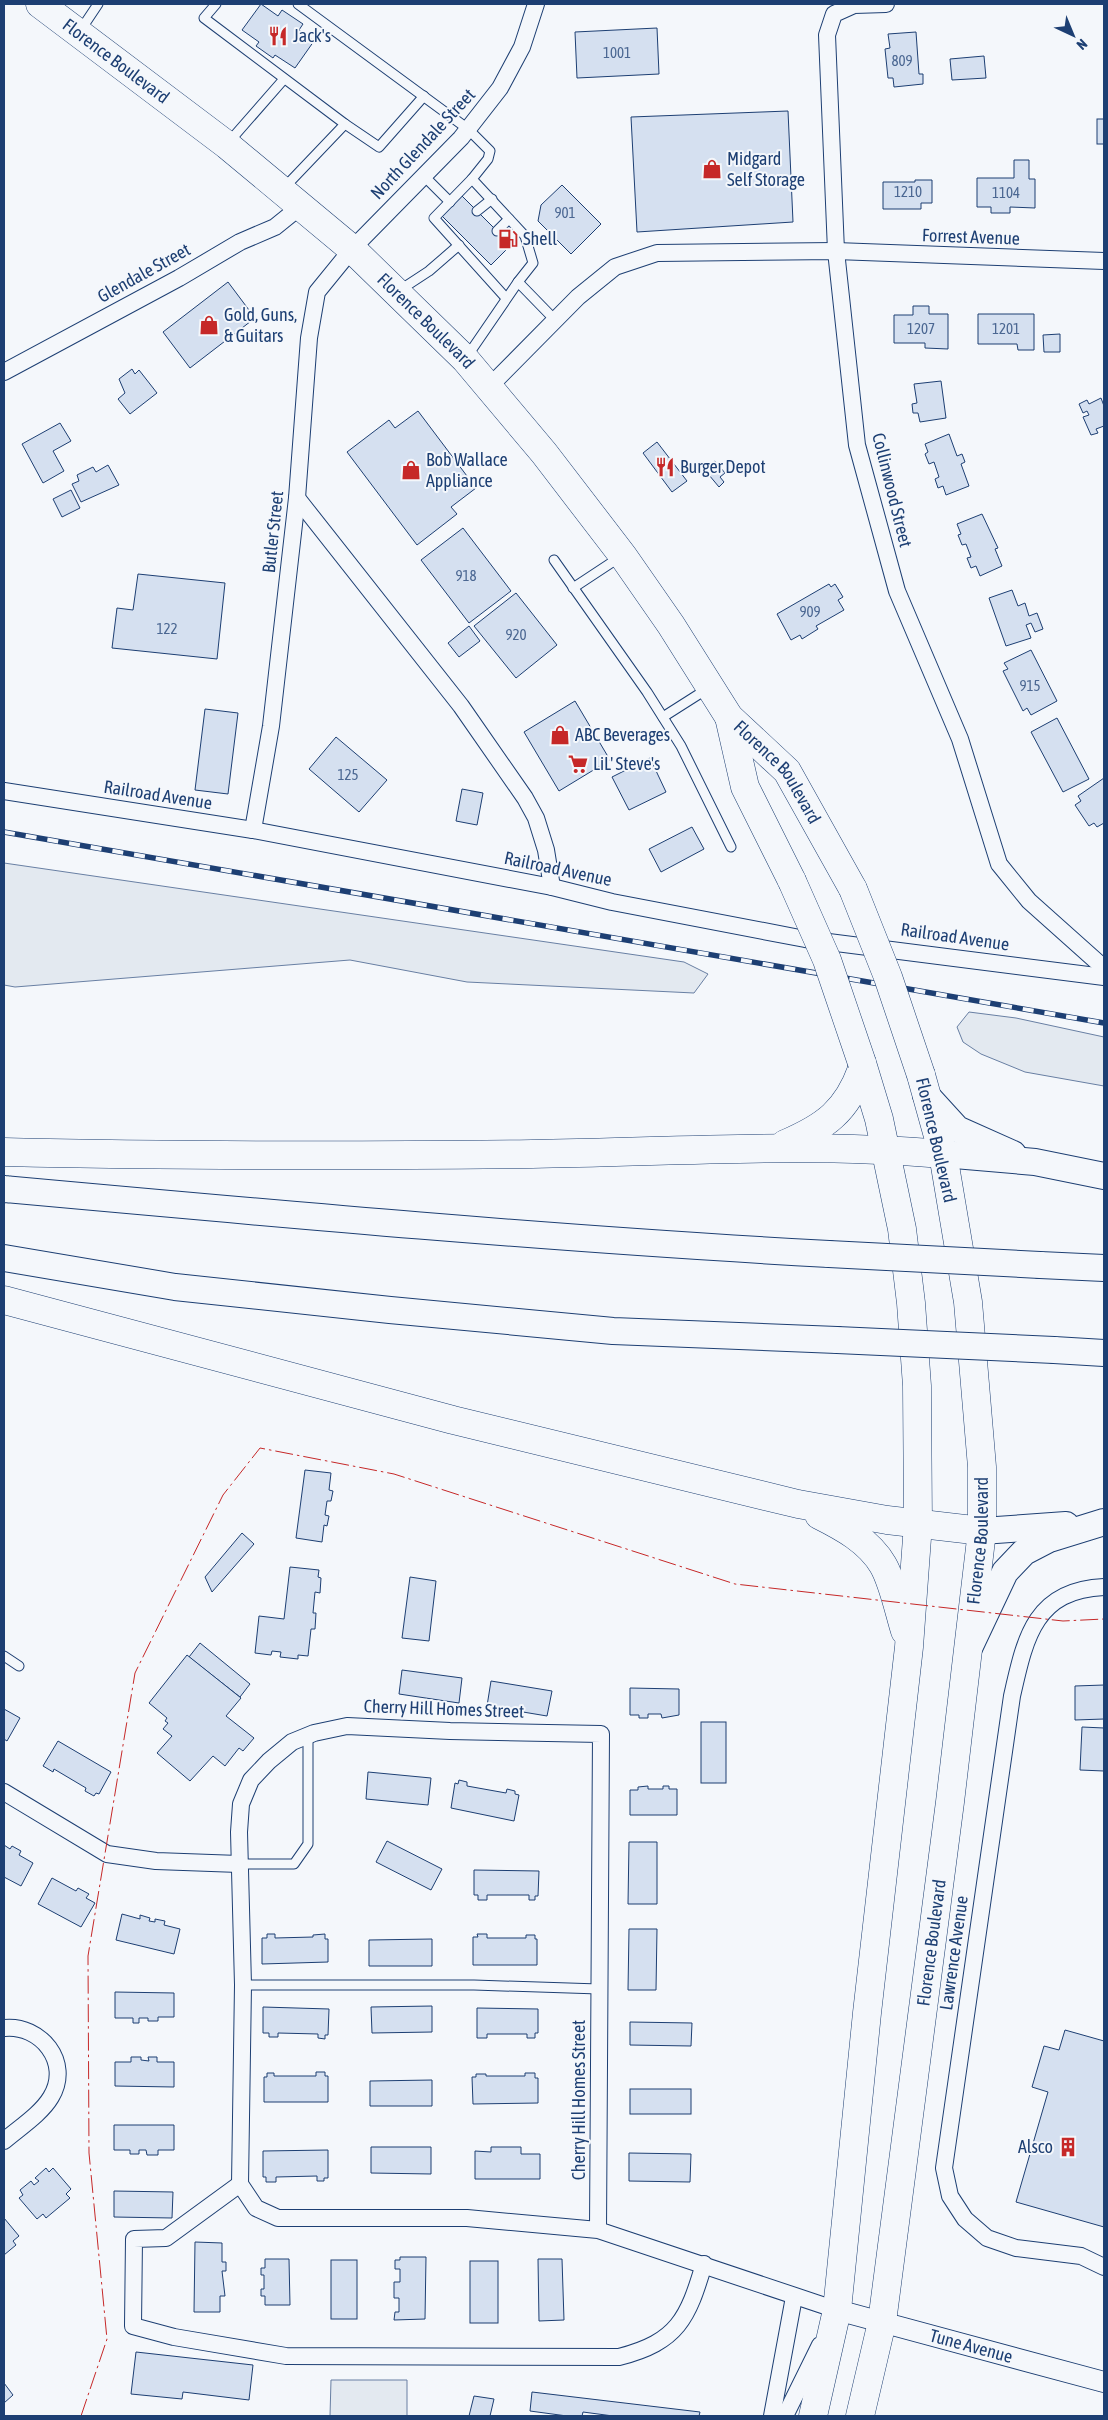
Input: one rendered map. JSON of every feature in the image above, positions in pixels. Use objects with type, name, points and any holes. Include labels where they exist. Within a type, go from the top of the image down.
[{"type":"highway","name":"Florence Boulevard","points":[[40,4],[227,144],[352,249],[465,360],[544,453],[622,556],[711,687],[729,717],[788,771],[853,889],[888,977],[923,1085],[942,1154],[968,1302],[982,1467],[982,1531],[882,2322],[860,2416]]},
{"type":"highway","name":"Florence Boulevard","points":[[729,717],[745,787],[792,881],[828,960],[879,1119],[902,1229],[917,1386],[918,1524],[909,1647],[867,2013],[837,2310],[813,2416]]},
{"type":"highway","points":[[779,1147],[815,1131],[837,1112],[855,1089],[862,1066]]},
{"type":"highway","points":[[4,1152],[285,1156],[533,1154],[779,1147],[886,1149],[942,1154]]},
{"type":"highway","points":[[4,1300],[453,1420],[798,1504],[918,1524],[982,1531]]},
{"type":"highway","points":[[798,1504],[847,1529],[873,1551],[884,1566],[909,1647]]},
{"type":"main road","points":[[923,1085],[957,1128],[994,1146],[1035,1162]]},
{"type":"main road","points":[[942,1154],[1035,1162],[1104,1176]]},
{"type":"main road","points":[[4,1189],[416,1226],[668,1245],[1104,1268]]},
{"type":"main road","points":[[4,1258],[175,1287],[613,1331],[1104,1353]]},
{"type":"main road","points":[[982,1531],[1054,1527],[1104,1521]]},
{"type":"main road","points":[[968,1652],[1005,1572],[1024,1552],[1049,1539],[1104,1521]]},
{"type":"street","name":"North Glendale Street","points":[[352,249],[468,129],[500,88],[522,47],[536,4]]},
{"type":"street","name":"Collinwood Street","points":[[886,4],[854,5],[834,14],[827,35],[836,251],[858,445],[897,591],[960,739],[999,864],[1028,901],[1104,968]]},
{"type":"street","name":"Glendale Street","points":[[4,372],[179,278],[240,242],[275,227],[291,198]]},
{"type":"street","name":"Butler Street","points":[[254,830],[271,726],[297,498],[309,338],[317,292],[352,249]]},
{"type":"street","name":"Forrest Avenue","points":[[488,388],[578,298],[615,267],[657,253],[836,251],[1104,261]]},
{"type":"street","points":[[297,498],[461,706],[525,798],[536,818],[546,850],[552,887]]},
{"type":"street","name":"Railroad Avenue","points":[[4,791],[254,830],[552,887],[671,914],[805,939],[1104,977]]},
{"type":"street","name":"Lawrence Avenue","points":[[1104,1587],[1090,1588],[1066,1596],[1047,1608],[1031,1627],[1022,1653],[1012,1696],[944,2168],[950,2196],[965,2219],[987,2238],[1016,2248],[1081,2256],[1104,2267]]},
{"type":"street","name":"Cherry Hill Homes Street","points":[[240,2184],[243,1985],[239,1864],[241,1804],[251,1780],[269,1761],[292,1742],[308,1735],[347,1726],[450,1731],[601,1734],[598,2230]]},
{"type":"street","points":[[4,1792],[107,1854],[156,1861],[239,1864]]},
{"type":"street","points":[[4,2028],[14,2027],[29,2030],[42,2039],[52,2051],[57,2066],[57,2074],[52,2096],[42,2108],[4,2141]]},
{"type":"street","points":[[704,2264],[690,2310],[676,2328],[660,2342],[641,2351],[619,2357],[286,2356],[174,2337],[133,2326],[134,2238],[166,2238],[240,2184],[256,2208],[278,2218],[467,2218],[598,2230],[704,2264],[794,2297],[837,2310],[785,2416]]},
{"type":"street","points":[[772,2416],[794,2297]]},
{"type":"street","name":"Tune Avenue","points":[[837,2310],[1104,2382]]},
{"type":"lane","points":[[78,32],[98,4]]},
{"type":"lane","points":[[216,4],[204,18],[344,124],[379,147],[424,96]]},
{"type":"lane","points":[[298,4],[468,129],[490,151],[488,159],[472,179],[434,218],[454,234],[459,244],[474,254],[506,298]]},
{"type":"lane","points":[[227,144],[284,79]]},
{"type":"lane","points":[[291,198],[344,124]]},
{"type":"lane","points":[[424,176],[450,202]]},
{"type":"lane","points":[[465,360],[506,298],[533,263],[525,236],[472,179]]},
{"type":"lane","points":[[477,212],[492,199]]},
{"type":"lane","points":[[497,231],[510,219]]},
{"type":"lane","points":[[396,292],[429,271],[459,244]]},
{"type":"lane","points":[[518,282],[555,320]]},
{"type":"lane","points":[[573,588],[622,556]]},
{"type":"lane","points":[[554,560],[681,746],[730,846]]},
{"type":"lane","points":[[663,717],[711,687]]},
{"type":"lane","points":[[4,1656],[19,1666]]},
{"type":"lane","points":[[239,1864],[294,1864],[308,1844],[308,1735]]},
{"type":"lane","points":[[243,1985],[474,1985],[600,1989]]},
{"type":"shaded area","points":[[4,863],[684,962],[708,974],[694,993],[467,982],[350,960],[15,987],[4,985]]},
{"type":"shaded area","points":[[969,1012],[1016,1018],[1104,1037],[1104,1086],[1025,1072],[981,1054],[963,1042],[957,1027]]},
{"type":"shaded area","points":[[331,2380],[407,2380],[407,2416],[330,2416]]},
{"type":"building","name":"Jack's","points":[[261,4],[278,16],[282,10],[303,24],[299,30],[314,41],[295,68],[275,55],[273,58],[256,46],[259,42],[242,30]]},
{"type":"building","points":[[657,28],[659,74],[577,78],[575,32]]},
{"type":"building","points":[[916,32],[919,74],[923,74],[923,84],[894,87],[893,78],[888,78],[885,49],[890,48],[888,34]]},
{"type":"building","points":[[984,56],[986,78],[952,80],[950,59]]},
{"type":"building","name":"Midgard Self Storage","points":[[788,111],[793,222],[637,232],[631,117]]},
{"type":"building","points":[[1097,119],[1104,119],[1104,144],[1097,144]]},
{"type":"building","points":[[1014,160],[1029,160],[1029,179],[1035,179],[1035,208],[1010,207],[1010,213],[991,213],[991,207],[977,207],[977,178],[1014,178]]},
{"type":"building","points":[[915,180],[932,180],[932,203],[921,203],[921,209],[883,209],[883,182],[915,182]]},
{"type":"building","points":[[562,185],[601,224],[571,254],[538,221],[541,205]]},
{"type":"building","points":[[461,195],[511,245],[491,265],[441,215]]},
{"type":"building","name":"Gold, Guns, & Guitars","points":[[228,282],[255,318],[190,368],[163,332]]},
{"type":"building","points":[[913,306],[929,306],[929,314],[948,314],[948,349],[925,348],[925,343],[894,343],[894,315],[913,315]]},
{"type":"building","points":[[978,314],[1034,314],[1034,350],[1018,350],[1017,344],[978,344]]},
{"type":"building","points":[[1060,334],[1060,352],[1044,352],[1043,335]]},
{"type":"building","points":[[132,369],[135,374],[139,370],[157,393],[130,414],[118,399],[125,393],[119,379]]},
{"type":"building","points":[[941,381],[946,418],[920,422],[918,413],[913,413],[912,404],[917,403],[914,384]]},
{"type":"building","points":[[1101,398],[1104,406],[1104,426],[1096,429],[1098,433],[1091,435],[1083,417],[1089,415],[1087,411],[1083,413],[1079,404],[1087,400],[1089,404]]},
{"type":"building","name":"Bob Wallace Appliance","points":[[418,411],[476,488],[451,507],[457,514],[417,545],[347,452],[389,420],[395,428]]},
{"type":"building","points":[[60,423],[71,441],[53,451],[64,471],[43,483],[22,444]]},
{"type":"building","points":[[949,434],[957,456],[962,454],[965,462],[961,464],[969,486],[946,495],[943,486],[938,488],[935,479],[939,477],[934,462],[929,464],[925,454],[928,452],[925,444]]},
{"type":"building","name":"Burger Depot","points":[[657,442],[687,481],[672,492],[643,453]]},
{"type":"building","points":[[715,461],[725,473],[720,477],[724,482],[719,487],[704,469]]},
{"type":"building","points":[[108,465],[119,485],[81,502],[72,484],[79,481],[77,475],[93,467],[96,472]]},
{"type":"building","points":[[71,490],[80,508],[62,517],[53,499]]},
{"type":"building","points":[[982,514],[998,548],[995,549],[1002,566],[980,576],[976,566],[971,568],[967,558],[971,557],[966,544],[962,545],[958,535],[961,534],[957,524]]},
{"type":"building","points":[[463,528],[511,591],[469,623],[421,560]]},
{"type":"building","points":[[138,574],[225,583],[217,659],[112,648],[117,608],[133,610]]},
{"type":"building","points":[[829,584],[831,587],[835,584],[843,597],[838,600],[844,610],[816,626],[818,629],[802,639],[800,635],[791,640],[777,614]]},
{"type":"building","points":[[1012,590],[1018,606],[1025,603],[1029,616],[1037,613],[1043,629],[1035,632],[1031,623],[1026,625],[1031,638],[1006,646],[989,598]]},
{"type":"building","points":[[516,593],[557,645],[516,678],[474,626]]},
{"type":"building","points":[[469,626],[480,641],[459,657],[448,643]]},
{"type":"building","points":[[1031,650],[1057,701],[1031,715],[1027,708],[1023,711],[1003,671],[1008,669],[1004,663]]},
{"type":"building","points":[[575,701],[610,760],[559,791],[524,732]]},
{"type":"building","points":[[205,709],[238,713],[228,794],[195,790]]},
{"type":"building","points":[[1057,718],[1089,779],[1063,792],[1031,732]]},
{"type":"building","points":[[336,737],[387,780],[359,812],[309,769]]},
{"type":"building","points":[[650,758],[666,792],[629,810],[612,777]]},
{"type":"building","points":[[1104,778],[1104,823],[1097,827],[1094,823],[1089,826],[1075,805],[1081,801],[1078,796]]},
{"type":"building","points":[[462,789],[483,793],[477,825],[456,821]]},
{"type":"building","points":[[692,827],[704,849],[661,872],[649,849]]},
{"type":"building","points":[[305,1470],[331,1473],[329,1490],[333,1491],[331,1501],[327,1501],[325,1515],[329,1516],[327,1526],[324,1525],[322,1542],[296,1538]]},
{"type":"building","points":[[242,1533],[254,1544],[212,1592],[205,1577]]},
{"type":"building","points":[[290,1567],[319,1570],[318,1577],[321,1578],[320,1593],[315,1592],[313,1613],[316,1613],[315,1629],[311,1629],[308,1656],[298,1655],[298,1659],[280,1657],[281,1652],[272,1651],[271,1655],[255,1653],[259,1616],[284,1619]]},
{"type":"building","points":[[410,1577],[436,1581],[429,1641],[402,1638]]},
{"type":"building","points":[[200,1643],[250,1684],[240,1697],[189,1657]]},
{"type":"building","points":[[187,1655],[241,1698],[226,1716],[254,1738],[243,1751],[239,1748],[225,1766],[213,1756],[190,1781],[157,1753],[172,1736],[163,1729],[168,1723],[165,1721],[167,1718],[149,1703]]},
{"type":"building","points":[[402,1670],[462,1678],[459,1703],[399,1694]]},
{"type":"building","points":[[491,1681],[552,1691],[547,1716],[487,1706]]},
{"type":"building","points":[[1104,1685],[1104,1719],[1075,1720],[1075,1686]]},
{"type":"building","points":[[630,1688],[679,1689],[679,1715],[662,1718],[661,1714],[648,1714],[648,1718],[639,1718],[639,1715],[630,1715]]},
{"type":"building","points":[[4,1709],[20,1718],[7,1741],[4,1739]]},
{"type":"building","points":[[701,1722],[726,1722],[726,1783],[701,1783]]},
{"type":"building","points":[[1082,1727],[1104,1728],[1104,1771],[1080,1770]]},
{"type":"building","points":[[58,1741],[111,1772],[99,1794],[96,1793],[94,1796],[85,1791],[86,1788],[54,1769],[53,1772],[43,1766]]},
{"type":"building","points":[[368,1772],[431,1778],[428,1805],[366,1799]]},
{"type":"building","points":[[459,1780],[467,1782],[467,1786],[506,1793],[507,1789],[515,1791],[515,1794],[519,1795],[514,1821],[451,1808],[455,1783],[458,1784]]},
{"type":"building","points":[[648,1786],[648,1789],[663,1789],[663,1786],[669,1786],[669,1789],[677,1789],[677,1815],[630,1815],[630,1790],[638,1790],[638,1787]]},
{"type":"building","points":[[387,1841],[442,1869],[431,1890],[376,1862]]},
{"type":"building","points":[[629,1842],[657,1842],[657,1904],[628,1904]]},
{"type":"building","points":[[4,1845],[10,1849],[12,1846],[21,1851],[19,1855],[33,1863],[21,1886],[4,1877]]},
{"type":"building","points":[[474,1870],[539,1871],[538,1896],[535,1896],[535,1900],[529,1900],[529,1895],[487,1895],[487,1900],[478,1900],[478,1895],[474,1895]]},
{"type":"building","points":[[52,1878],[76,1891],[78,1888],[89,1894],[86,1898],[95,1903],[81,1927],[38,1904]]},
{"type":"building","points":[[122,1914],[140,1919],[140,1915],[150,1918],[149,1921],[155,1922],[155,1919],[165,1921],[164,1925],[180,1929],[174,1954],[116,1940]]},
{"type":"building","points":[[629,1929],[657,1929],[656,1990],[628,1990]]},
{"type":"building","points":[[267,1934],[275,1934],[275,1938],[313,1937],[313,1935],[325,1934],[325,1939],[328,1939],[328,1962],[262,1964],[262,1938],[267,1938]]},
{"type":"building","points":[[477,1934],[487,1934],[487,1938],[526,1938],[526,1935],[535,1935],[535,1939],[537,1939],[537,1965],[473,1965],[473,1937],[478,1937]]},
{"type":"building","points":[[432,1939],[432,1966],[369,1966],[369,1940]]},
{"type":"building","points":[[115,1992],[174,1993],[174,2017],[158,2017],[158,2021],[148,2021],[148,2018],[139,2018],[139,2023],[133,2023],[133,2018],[115,2018]]},
{"type":"building","points":[[432,2006],[432,2032],[372,2033],[371,2007]]},
{"type":"building","points":[[263,2007],[329,2009],[328,2035],[325,2035],[325,2039],[318,2038],[318,2034],[278,2033],[278,2037],[269,2037],[269,2033],[263,2033]]},
{"type":"building","points":[[477,2008],[538,2009],[538,2033],[535,2033],[535,2038],[527,2038],[527,2034],[487,2034],[487,2038],[477,2038]]},
{"type":"building","points":[[630,2022],[692,2023],[691,2046],[630,2045]]},
{"type":"building","name":"Alsco","points":[[1065,2030],[1104,2041],[1104,2227],[1016,2202],[1048,2092],[1032,2087],[1044,2046],[1059,2050]]},
{"type":"building","points":[[131,2057],[141,2057],[141,2060],[149,2061],[148,2057],[157,2057],[157,2062],[174,2062],[174,2087],[115,2086],[115,2062],[131,2062]]},
{"type":"building","points":[[316,2072],[325,2072],[325,2076],[328,2076],[328,2102],[264,2102],[264,2077],[267,2077],[267,2073],[274,2073],[274,2076],[316,2076]]},
{"type":"building","points":[[525,2073],[535,2073],[535,2078],[538,2078],[538,2103],[473,2104],[472,2077],[476,2077],[476,2074],[486,2074],[486,2076],[525,2076]]},
{"type":"building","points":[[432,2080],[432,2106],[370,2106],[370,2081]]},
{"type":"building","points":[[630,2089],[691,2089],[691,2114],[630,2114]]},
{"type":"building","points":[[114,2125],[174,2125],[174,2150],[158,2150],[158,2155],[147,2155],[146,2150],[139,2150],[139,2154],[130,2154],[130,2150],[114,2150]]},
{"type":"building","points":[[371,2147],[431,2147],[431,2174],[371,2173]]},
{"type":"building","points":[[491,2147],[521,2147],[521,2154],[540,2154],[540,2179],[475,2179],[475,2151],[491,2152]]},
{"type":"building","points":[[328,2150],[328,2178],[324,2178],[324,2181],[317,2181],[317,2176],[276,2177],[276,2182],[266,2182],[266,2177],[263,2177],[263,2151]]},
{"type":"building","points":[[629,2153],[691,2154],[690,2182],[629,2181]]},
{"type":"building","points":[[46,2168],[49,2172],[53,2168],[71,2189],[66,2194],[70,2198],[46,2218],[43,2214],[37,2219],[19,2198],[23,2195],[20,2190],[31,2181],[34,2185],[39,2181],[35,2178]]},
{"type":"building","points":[[114,2191],[173,2192],[172,2218],[114,2217]]},
{"type":"building","points":[[4,2218],[19,2236],[13,2241],[16,2245],[4,2255]]},
{"type":"building","points":[[195,2242],[222,2243],[222,2262],[226,2262],[226,2271],[222,2271],[225,2296],[220,2296],[220,2312],[194,2312]]},
{"type":"building","points":[[400,2257],[426,2257],[425,2319],[394,2320],[395,2312],[399,2312],[399,2298],[394,2298],[394,2282],[400,2282],[400,2269],[395,2269],[395,2260],[400,2260]]},
{"type":"building","points":[[265,2259],[289,2259],[290,2305],[265,2305],[265,2296],[261,2296],[261,2289],[264,2289],[264,2275],[261,2275],[261,2268],[265,2268]]},
{"type":"building","points":[[538,2259],[562,2259],[564,2320],[539,2321]]},
{"type":"building","points":[[331,2260],[357,2260],[357,2319],[331,2319]]},
{"type":"building","points":[[470,2261],[498,2261],[498,2323],[470,2323]]},
{"type":"building","points":[[136,2352],[253,2365],[249,2400],[183,2392],[182,2399],[131,2394]]},
{"type":"building","points":[[4,2383],[13,2395],[4,2403]]},
{"type":"building","points":[[532,2392],[700,2412],[699,2416],[613,2416],[583,2412],[582,2416],[567,2416],[530,2411]]},
{"type":"building","points":[[474,2396],[494,2399],[490,2416],[469,2416]]},
{"type":"railway","points":[[4,832],[1104,1023]]},
{"type":"power","points":[[81,2416],[107,2339],[89,2153],[88,1956],[135,1673],[223,1495],[260,1448],[394,1474],[735,1584],[1063,1621],[1104,1619]]},
{"type":"place","name":"Jack's","points":[[278,36]]},
{"type":"place","name":"Midgard Self Storage","points":[[712,169]]},
{"type":"place","name":"Shell","points":[[508,239]]},
{"type":"place","name":"Gold, Guns, & Guitars","points":[[209,325]]},
{"type":"place","name":"Burger Depot","points":[[665,467]]},
{"type":"place","name":"Bob Wallace Appliance","points":[[411,470]]},
{"type":"place","name":"ABC Beverages","points":[[560,735]]},
{"type":"place","name":"LiL' Steve's","points":[[578,764]]},
{"type":"place","name":"Alsco","points":[[1068,2147]]}]
